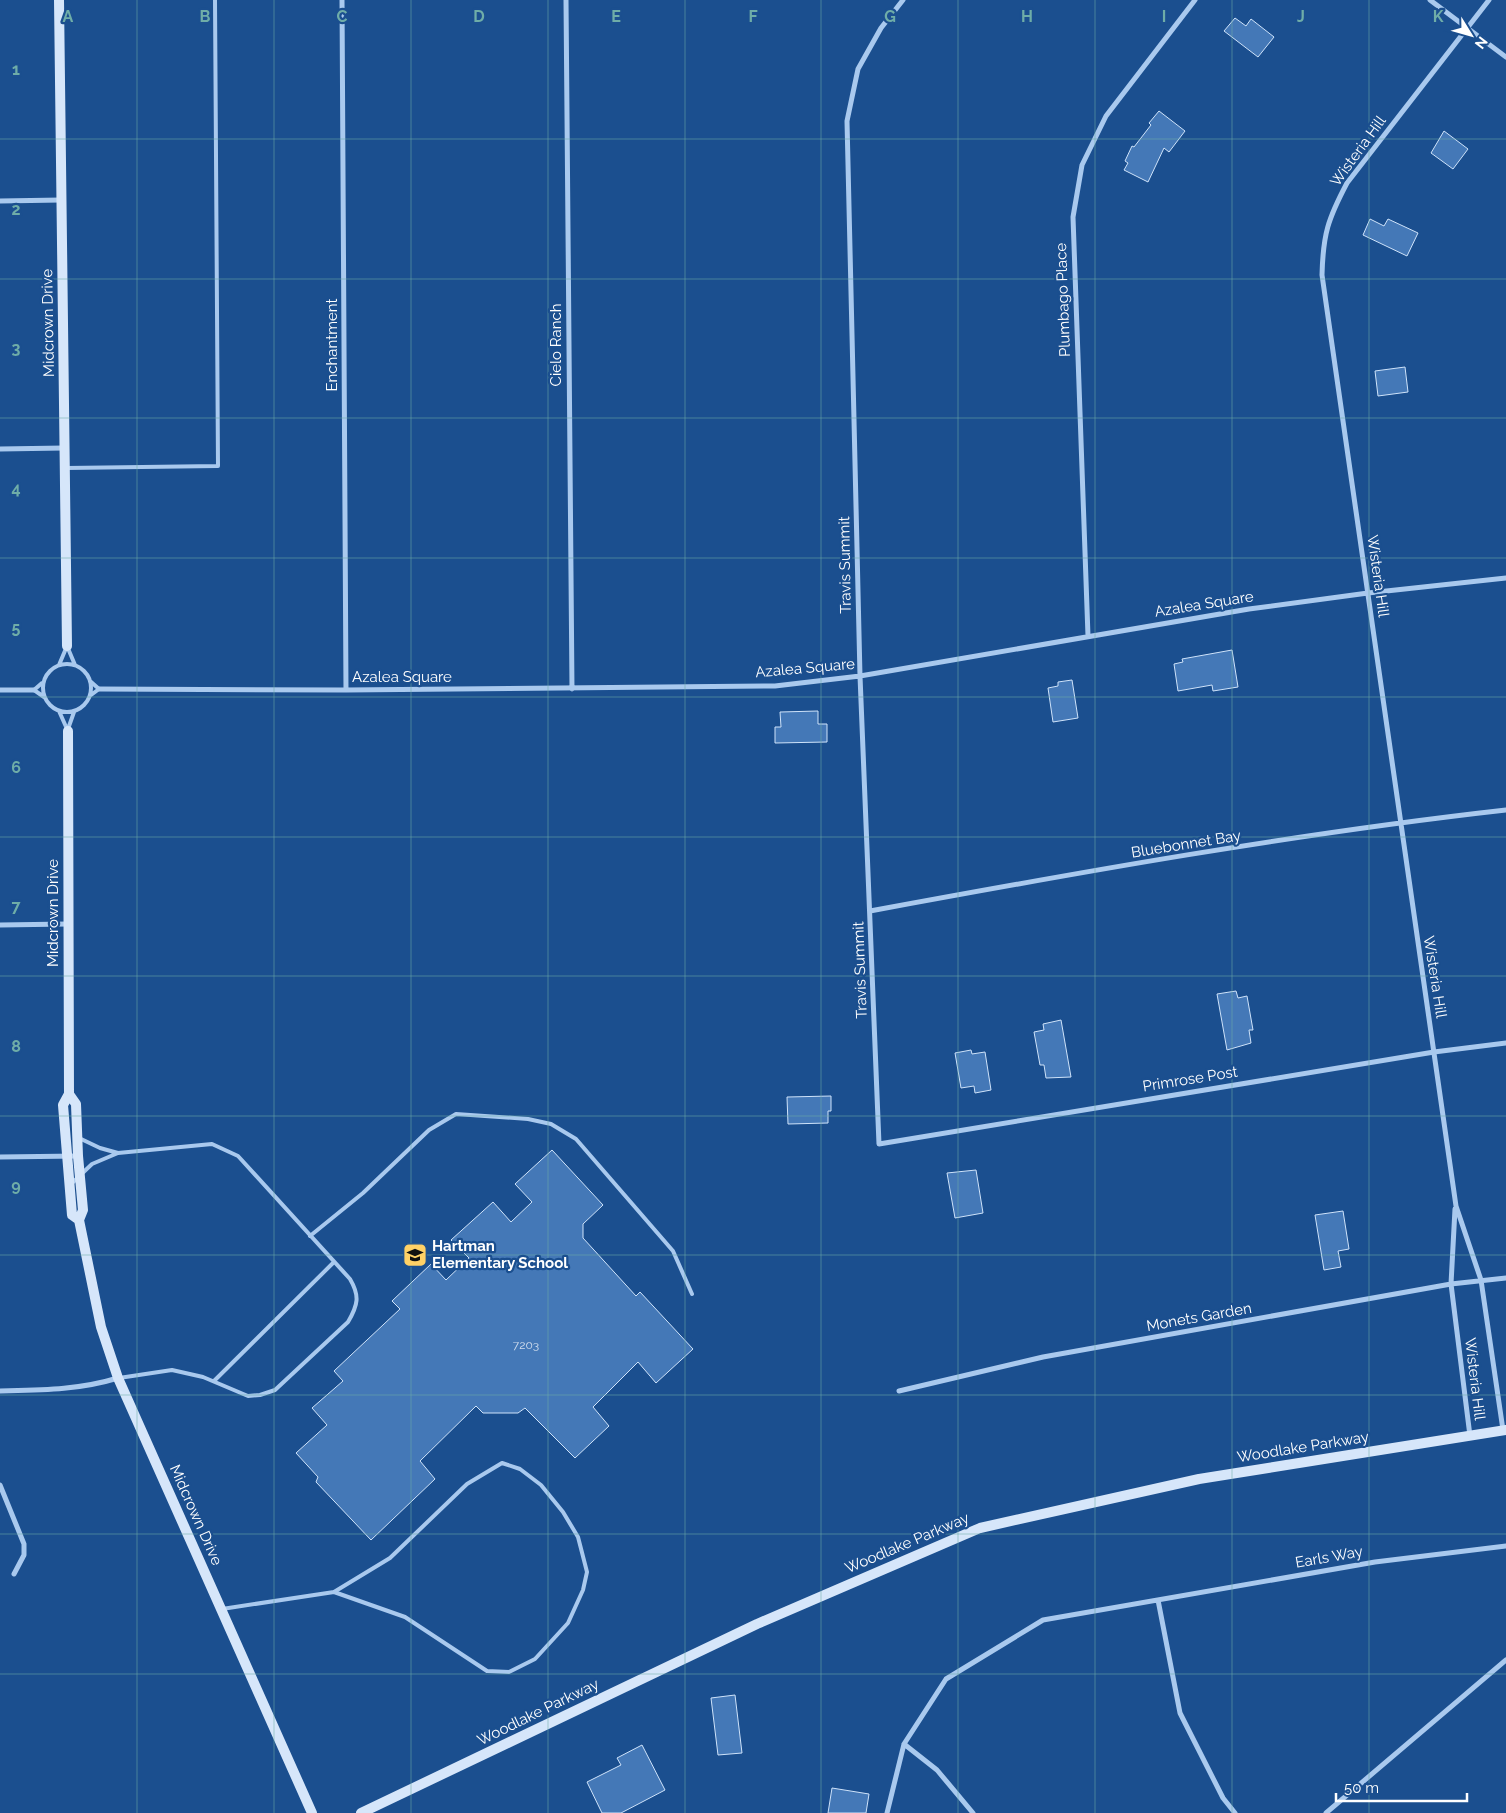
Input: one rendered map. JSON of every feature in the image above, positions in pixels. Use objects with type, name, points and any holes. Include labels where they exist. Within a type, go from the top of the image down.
[{"type":"street","name":"Midcrown Drive","points":[[59,0],[60,200],[68,646]]},
{"type":"street","name":"Enchantment","points":[[342,0],[346,690]]},
{"type":"street","name":"Cielo Ranch","points":[[566,0],[572,689]]},
{"type":"street","name":"Travis Summit","points":[[879,1144],[860,676],[846,121],[858,69],[881,28],[903,0]]},
{"type":"street","name":"Plumbago Place","points":[[1088,636],[1073,217],[1077,191],[1082,165],[1106,116],[1195,0]]},
{"type":"street","points":[[1430,0],[1506,58]]},
{"type":"street","name":"Wisteria Hill","points":[[1489,0],[1347,183],[1330,215],[1323,245],[1322,275],[1399,822],[1456,1206],[1481,1280],[1504,1430]]},
{"type":"street","points":[[0,201],[60,200]]},
{"type":"street","points":[[0,449],[65,448]]},
{"type":"street","name":"Azalea Square","points":[[99,689],[572,689],[774,686],[860,676],[1249,609],[1368,593],[1506,578]]},
{"type":"street","points":[[0,690],[34,690]]},
{"type":"street","name":"Midcrown Drive","points":[[68,731],[69,1094],[63,1105],[72,1215],[79,1220]]},
{"type":"street","name":"Bluebonnet Bay","points":[[870,911],[1027,882],[1399,822],[1506,810]]},
{"type":"street","points":[[0,925],[68,924]]},
{"type":"street","name":"Primrose Post","points":[[879,1144],[1434,1052],[1506,1043]]},
{"type":"street","name":"Midcrown Drive","points":[[69,1094],[76,1104],[79,1174],[83,1210],[79,1220],[101,1327],[118,1378],[312,1813]]},
{"type":"street","points":[[0,1157],[78,1156]]},
{"type":"street","name":"Wisteria Hill","points":[[1456,1206],[1451,1284],[1470,1436]]},
{"type":"street","name":"Monets Garden","points":[[899,1391],[1043,1357],[1451,1284],[1506,1278]]},
{"type":"street","points":[[0,1391],[60,1390],[91,1386],[118,1378]]},
{"type":"street","name":"Woodlake Parkway","points":[[361,1813],[757,1624],[980,1528],[1199,1480],[1504,1430]]},
{"type":"street","points":[[0,1485],[24,1544],[24,1555],[14,1574]]},
{"type":"street","name":"Earls Way","points":[[887,1813],[904,1744],[946,1679],[1043,1620],[1374,1562],[1506,1546]]},
{"type":"street","points":[[1158,1600],[1180,1713],[1223,1798],[1235,1813]]},
{"type":"street","points":[[1326,1813],[1506,1660]]},
{"type":"street","points":[[904,1744],[937,1770],[973,1813]]},
{"type":"lane","points":[[66,468],[218,466],[215,0]]},
{"type":"lane","points":[[68,646],[74,665]]},
{"type":"lane","points":[[59,665],[68,646]]},
{"type":"lane","points":[[68,731],[74,712],[86,703],[90,696],[99,689],[81,669],[68,663],[59,665],[46,675],[43,682],[34,690],[53,708],[59,711],[74,712]]},
{"type":"lane","points":[[90,681],[90,696]]},
{"type":"lane","points":[[43,682],[44,698]]},
{"type":"lane","points":[[59,711],[68,731]]},
{"type":"lane","points":[[310,1236],[364,1193],[429,1130],[456,1114],[528,1119],[551,1124],[576,1139],[673,1251],[692,1294]]},
{"type":"lane","points":[[77,1137],[100,1148],[118,1153]]},
{"type":"lane","points":[[69,1186],[79,1174],[92,1164],[118,1153],[212,1144],[238,1156],[350,1279],[358,1292],[356,1308],[348,1322],[275,1390],[260,1395],[248,1396],[214,1381],[172,1370],[118,1378]]},
{"type":"lane","points":[[214,1381],[334,1262]]},
{"type":"lane","points":[[222,1610],[334,1592],[390,1558],[467,1484],[502,1463],[520,1469],[541,1485],[563,1512],[578,1537],[587,1572],[583,1590],[568,1623],[535,1659],[509,1672],[487,1671],[405,1617],[334,1592]]},
{"type":"building","points":[[1235,18],[1246,26],[1251,19],[1274,37],[1258,57],[1224,31]]},
{"type":"building","points":[[1159,111],[1185,131],[1169,152],[1164,148],[1148,182],[1124,170],[1128,163],[1125,161],[1132,146],[1134,147],[1151,125],[1149,123]]},
{"type":"building","points":[[1444,131],[1468,149],[1453,169],[1431,153]]},
{"type":"building","points":[[1370,219],[1384,226],[1388,219],[1418,233],[1407,256],[1363,235]]},
{"type":"building","points":[[1405,367],[1408,392],[1378,396],[1375,371]]},
{"type":"building","points":[[1232,650],[1238,687],[1213,691],[1212,685],[1178,691],[1174,664],[1183,662],[1182,659]]},
{"type":"building","points":[[1072,680],[1078,718],[1053,722],[1048,688],[1058,686],[1058,682]]},
{"type":"building","points":[[818,711],[818,724],[827,724],[827,742],[775,743],[775,727],[781,727],[780,712]]},
{"type":"building","points":[[1236,991],[1238,998],[1247,996],[1253,1030],[1249,1030],[1251,1043],[1227,1050],[1217,994]]},
{"type":"building","points":[[1061,1020],[1071,1077],[1046,1078],[1044,1065],[1040,1065],[1034,1032],[1044,1030],[1043,1024]]},
{"type":"building","points":[[971,1050],[972,1054],[985,1052],[991,1090],[975,1093],[974,1086],[961,1088],[955,1053]]},
{"type":"building","points":[[831,1096],[831,1111],[828,1111],[828,1123],[788,1124],[787,1097]]},
{"type":"building","name":"Hartman Elementary School","points":[[552,1150],[603,1205],[583,1224],[583,1238],[636,1296],[640,1292],[693,1349],[656,1383],[638,1362],[593,1407],[609,1426],[575,1458],[525,1408],[518,1413],[483,1413],[476,1406],[420,1461],[435,1479],[371,1540],[316,1482],[318,1477],[296,1453],[327,1425],[312,1408],[343,1381],[334,1371],[400,1309],[392,1301],[431,1264],[446,1280],[469,1258],[451,1240],[493,1202],[511,1222],[532,1202],[515,1184]]},
{"type":"building","points":[[976,1170],[983,1213],[955,1218],[947,1173]]},
{"type":"building","points":[[1343,1211],[1349,1249],[1338,1251],[1341,1267],[1324,1270],[1315,1215]]},
{"type":"building","points":[[735,1695],[742,1753],[718,1755],[711,1698]]},
{"type":"building","points":[[642,1745],[665,1790],[621,1813],[602,1813],[587,1782],[621,1765],[617,1758]]},
{"type":"building","points":[[832,1788],[869,1794],[866,1813],[828,1813]]},
{"type":"place","name":"Hartman Elementary School","points":[[415,1255]]}]
